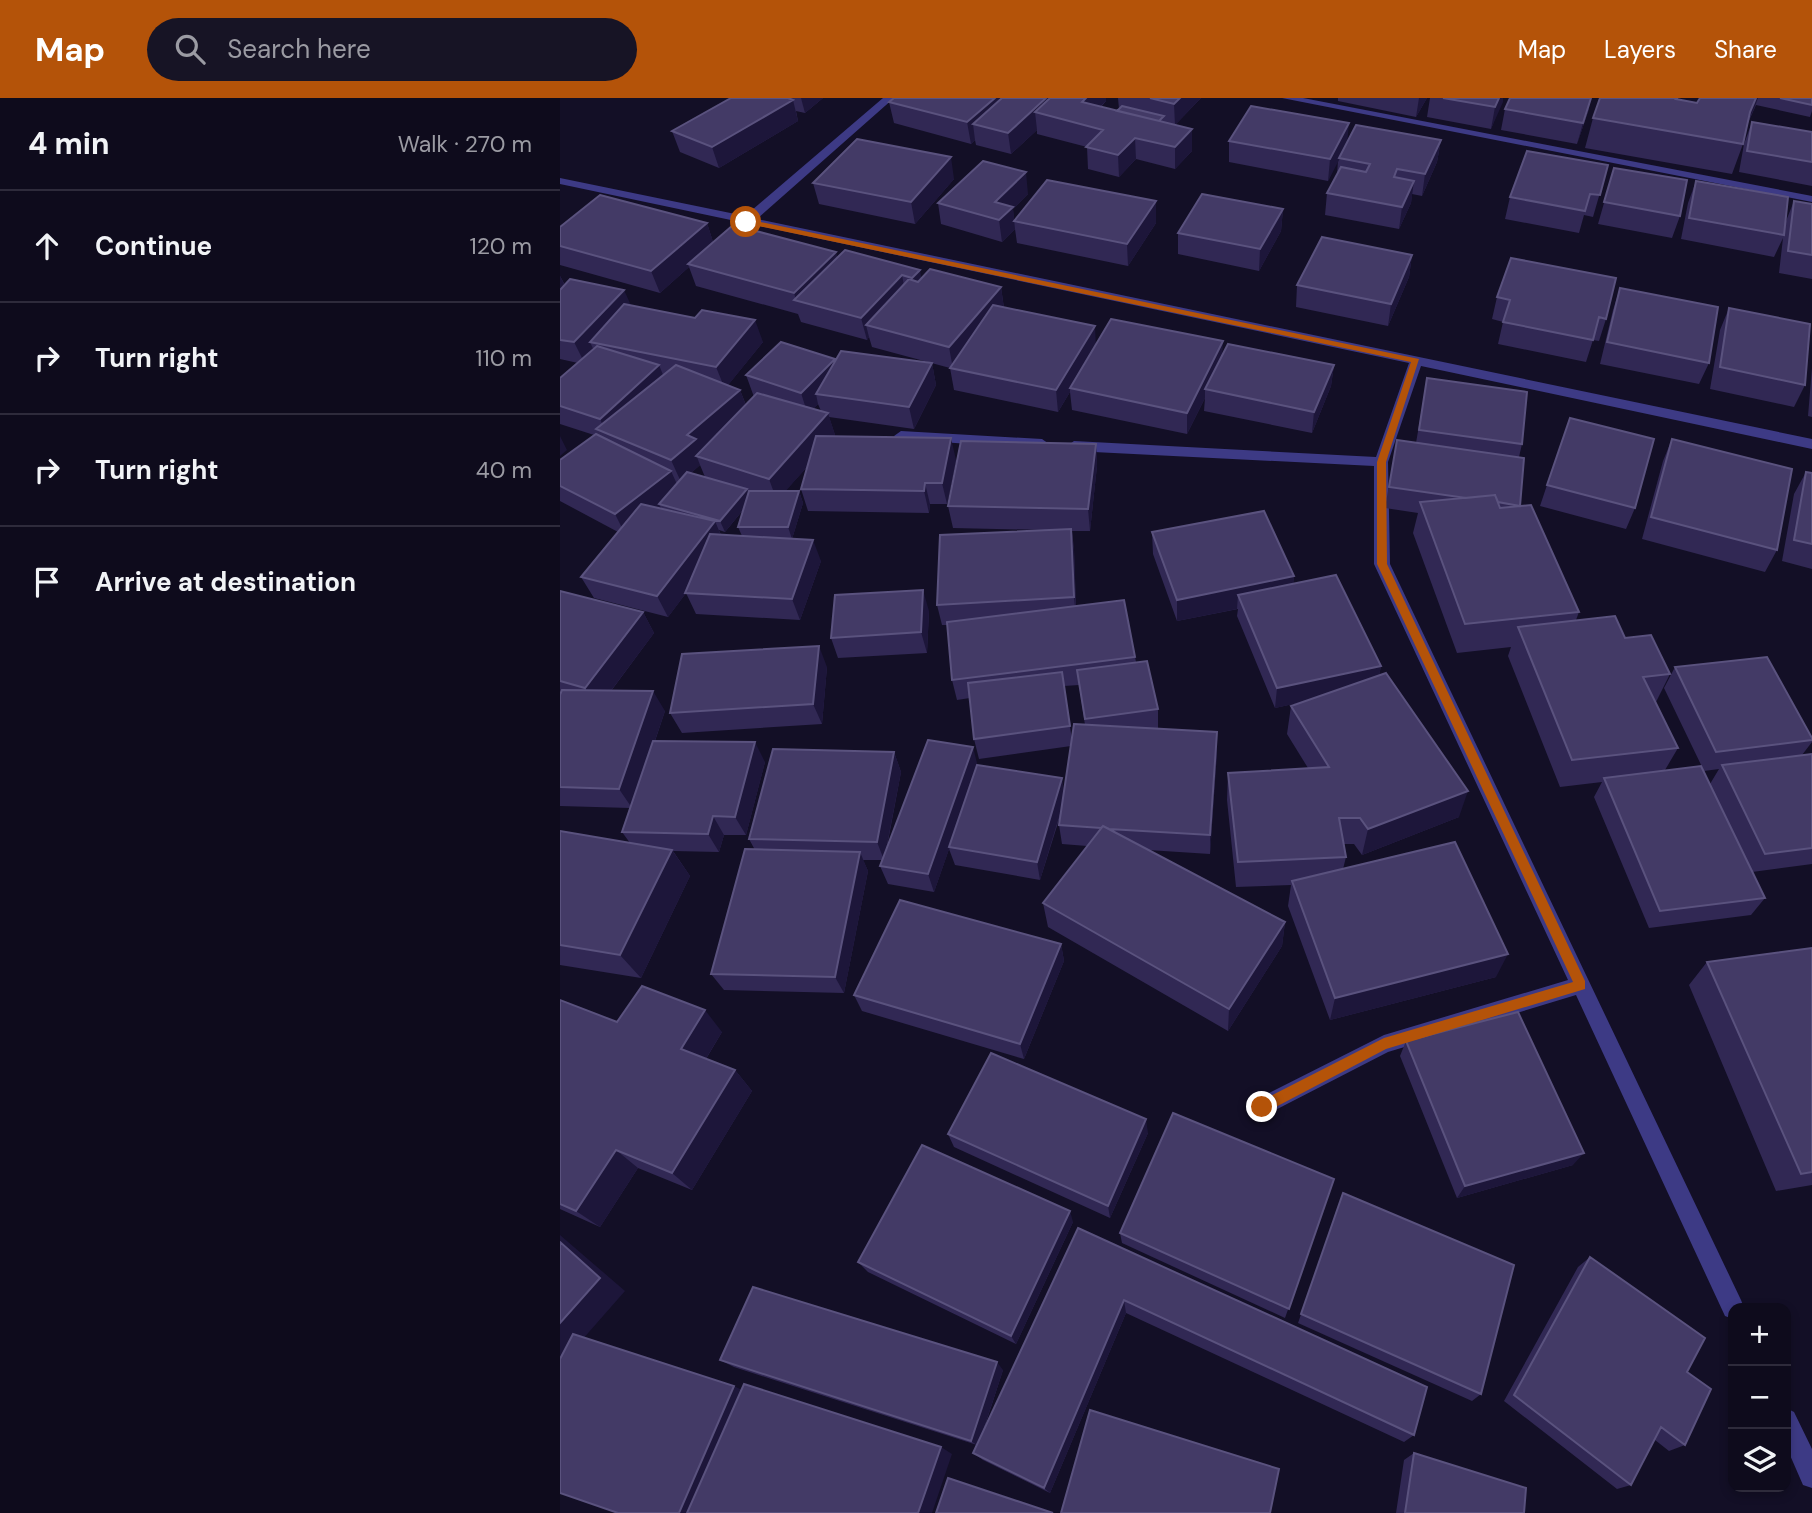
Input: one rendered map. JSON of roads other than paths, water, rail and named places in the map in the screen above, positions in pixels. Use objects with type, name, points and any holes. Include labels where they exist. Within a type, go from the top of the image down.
[{"type":"street","points":[[746,222],[889,98]]},
{"type":"street","points":[[1287,98],[1812,199]]},
{"type":"street","points":[[560,181],[1812,444]]},
{"type":"street","points":[[1416,361],[1381,462],[1382,564],[1731,1303]]},
{"type":"street","points":[[901,436],[1381,462]]},
{"type":"street","points":[[1262,1107],[1384,1044],[1581,985]]},
{"type":"street","points":[[1790,1429],[1812,1476]]}]
